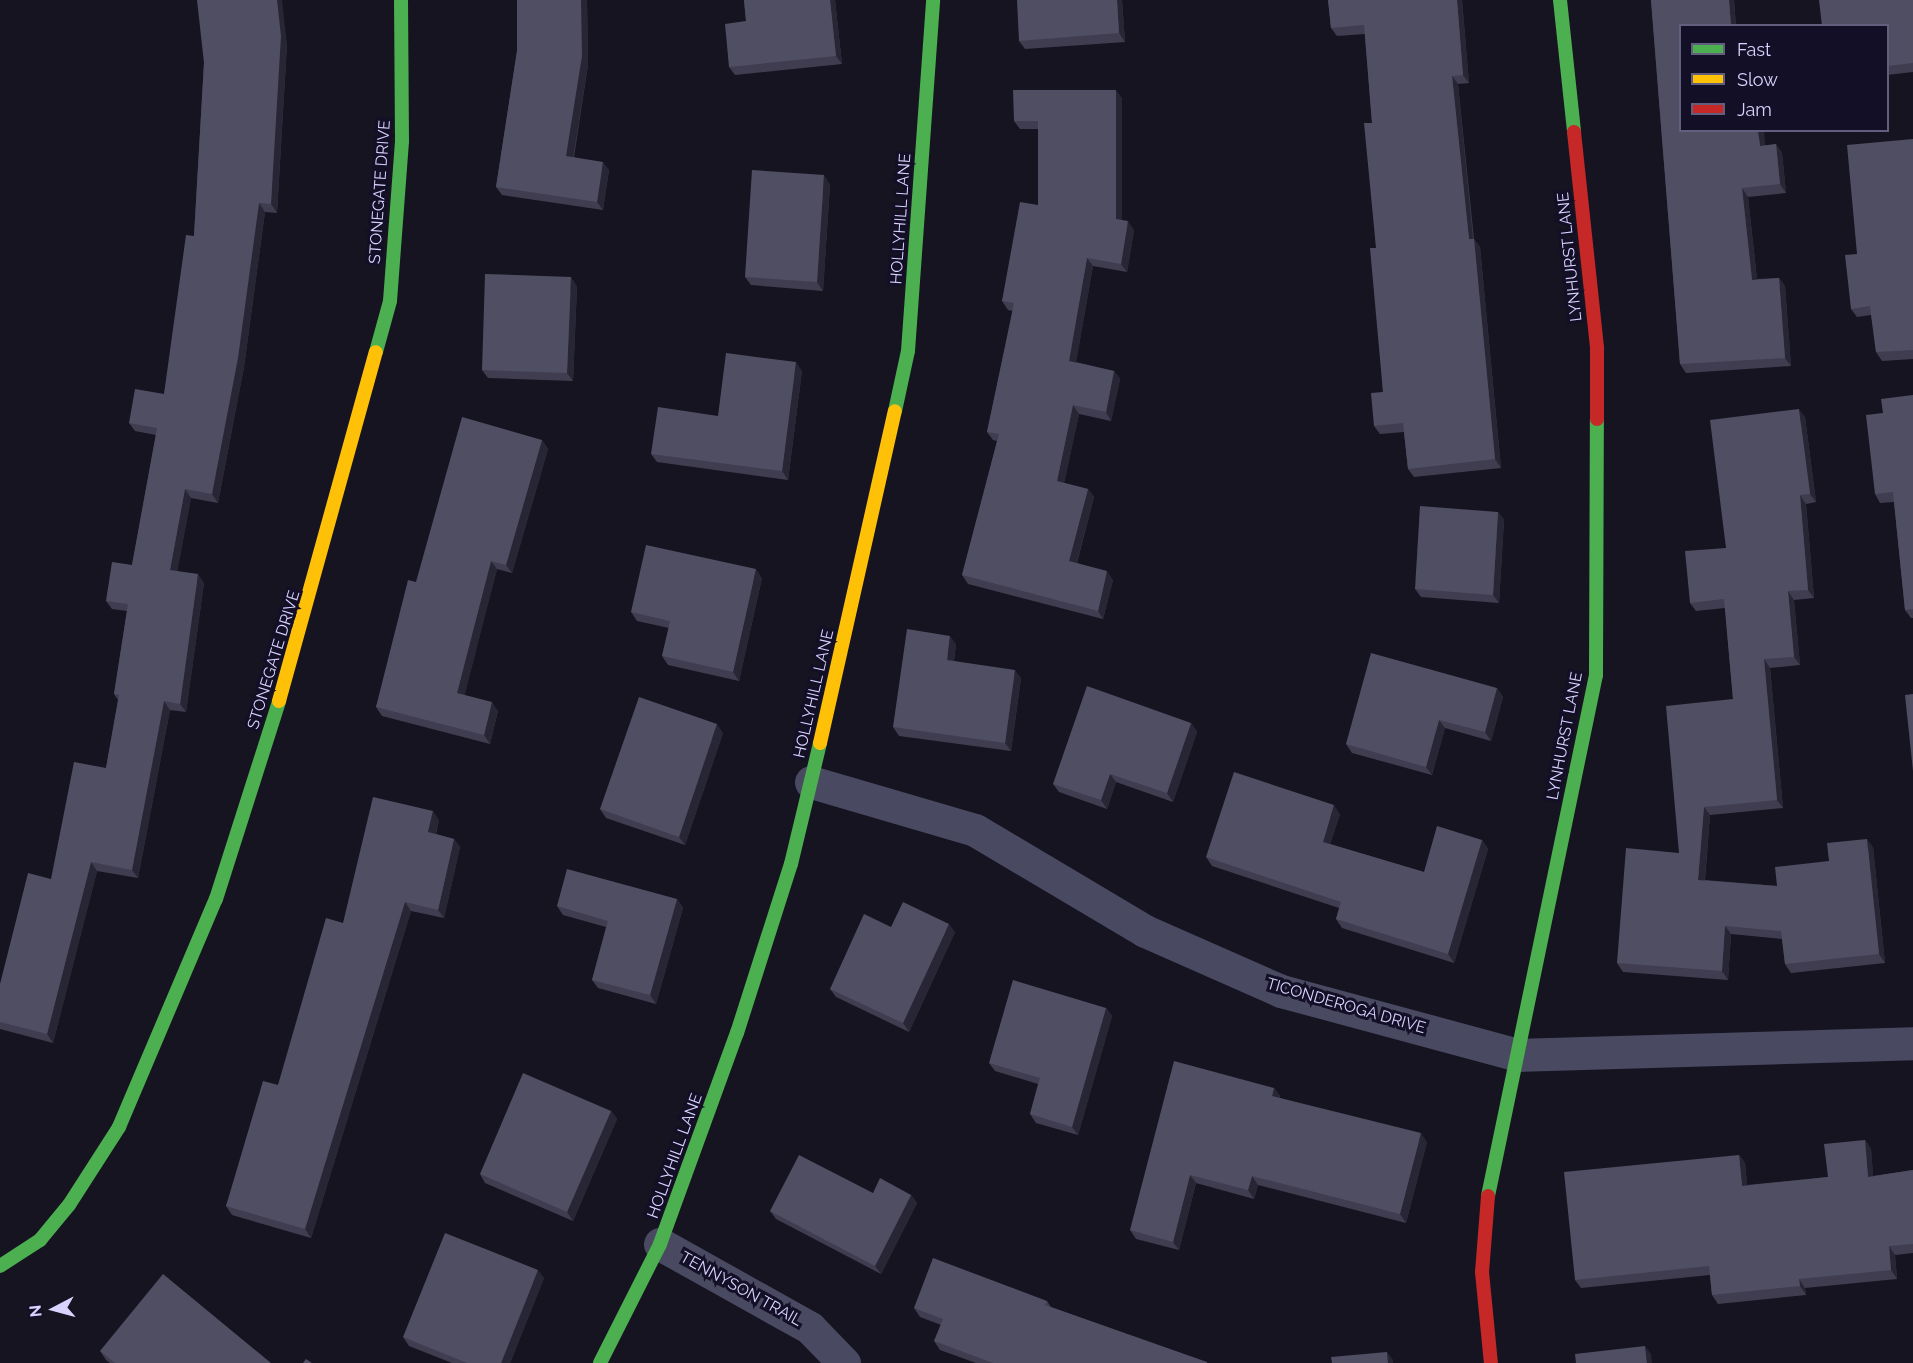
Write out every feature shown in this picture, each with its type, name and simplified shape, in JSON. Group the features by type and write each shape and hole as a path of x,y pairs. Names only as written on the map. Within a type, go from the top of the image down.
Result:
{"street":[{"name":"STONEGATE DRIVE","path":"0,1266 40,1240 82,1187 119,1127 216,899 283,689 390,301 402,141 401,0"},
{"name":"HOLLYHILL LANE","path":"600,1363 660,1244 737,1033 791,864 908,351 933,0"},
{"name":"LYNHURST LANE","path":"1491,1363 1482,1272 1489,1177 1498,1151 1596,675 1597,348 1560,0"},
{"name":"TICONDEROGA DRIVE","path":"811,782 975,830 1145,931 1281,991 1518,1055 1913,1043"},
{"name":"TENNYSON TRAIL","path":"660,1244 810,1328 844,1363"}],"building":[{"path":"197,0 277,0 281,36 271,204 259,203 238,358 212,494 185,489 170,570 198,574 180,704 164,701 132,870 91,862 47,1034 0,1022 0,984 28,873 51,879 74,762 106,768 119,695 114,694 128,604 106,601 112,562 132,565 157,428 129,423 135,389 164,394 186,235 194,236 204,63"},
{"path":"517,0 581,0 582,56 566,156 603,162 597,202 496,187 517,51"},
{"path":"744,0 830,0 836,56 729,67 725,24 746,21"},
{"path":"1017,0 1117,0 1119,33 1019,41"},
{"path":"1328,0 1457,0 1463,75 1452,76 1469,239 1474,239 1495,459 1408,469 1403,423 1374,426 1371,393 1383,392 1370,248 1376,248 1364,123 1372,123 1364,25 1331,28"},
{"path":"1651,0 1729,0 1731,24 1679,24 1679,132 1758,132 1760,146 1776,144 1780,184 1742,188 1752,280 1779,278 1785,358 1680,364"},
{"path":"1819,0 1913,0 1913,63 1889,66 1889,24 1822,24"},
{"path":"1013,90 1116,90 1116,219 1128,221 1121,264 1087,258 1069,361 1114,371 1106,412 1073,405 1057,481 1088,489 1069,561 1107,571 1098,611 962,575 999,434 987,432 1014,303 1002,301 1020,202 1038,205 1038,121 1014,121"},
{"path":"1913,139 1913,350 1876,352 1870,306 1851,309 1845,255 1857,254 1847,145"},
{"path":"752,170 824,175 817,282 745,277"},
{"path":"485,274 571,277 567,373 482,370"},
{"path":"726,353 796,362 782,471 651,454 658,407 718,416"},
{"path":"1913,395 1913,609 1905,610 1893,492 1875,494 1866,415 1883,413 1881,399"},
{"path":"1799,409 1810,494 1800,495 1808,590 1788,591 1794,657 1764,659 1777,800 1704,807 1698,880 1777,886 1775,867 1829,861 1827,843 1867,839 1879,954 1785,964 1781,931 1725,926 1722,971 1617,963 1626,848 1679,853 1666,706 1733,699 1724,599 1690,603 1685,551 1726,548 1710,420"},
{"path":"462,417 542,440 506,565 491,561 457,693 492,702 484,735 376,707 408,580 416,582"},
{"path":"1420,506 1498,512 1493,595 1415,589"},
{"path":"646,545 756,569 733,672 662,656 670,621 631,612"},
{"path":"907,629 950,636 947,660 1015,670 1005,743 893,727"},
{"path":"1371,653 1497,688 1485,732 1439,720 1426,767 1346,744"},
{"path":"1087,686 1191,723 1167,793 1110,774 1101,800 1053,784"},
{"path":"1913,694 1913,771 1905,695"},
{"path":"639,697 717,724 679,837 600,809"},
{"path":"1234,772 1334,805 1323,842 1424,872 1437,826 1482,840 1448,954 1336,919 1341,902 1206,857"},
{"path":"373,797 433,811 428,832 454,839 438,910 405,902 305,1229 226,1206 263,1081 278,1085 326,918 343,923"},
{"path":"567,869 677,899 650,995 592,980 608,921 557,906"},
{"path":"903,902 949,924 903,1023 830,989 864,914 891,927"},
{"path":"1013,980 1106,1008 1072,1127 1030,1114 1040,1078 989,1063"},
{"path":"1174,1061 1274,1088 1272,1096 1421,1133 1400,1214 1252,1176 1248,1190 1190,1175 1173,1242 1130,1230"},
{"path":"523,1073 611,1111 567,1212 480,1174"},
{"path":"1865,1140 1868,1177 1913,1170 1913,1244 1889,1246 1891,1270 1799,1279 1800,1286 1712,1295 1709,1266 1575,1280 1564,1172 1739,1155 1742,1186 1828,1177 1824,1144"},
{"path":"799,1155 873,1193 880,1178 911,1195 875,1266 770,1211"},
{"path":"445,1233 538,1270 501,1363 467,1363 403,1337"},
{"path":"933,1258 1047,1301 1045,1305 1207,1363 993,1363 934,1341 943,1319 914,1308"},
{"path":"163,1274 271,1363 115,1363 100,1351"},
{"path":"1645,1346 1647,1363 1576,1363 1575,1354"},
{"path":"1387,1352 1388,1363 1332,1363 1331,1357"}],"traffic: fast":[{"path":"376,352 390,301 402,141 401,0"},
{"path":"895,411 908,351 933,0"},
{"path":"1560,0 1574,132"},
{"path":"1488,1196 1596,675 1597,419"},
{"path":"0,1266 40,1240 69,1205 119,1127 216,899 279,701"},
{"path":"600,1363 660,1244 737,1033 791,864 820,743"}],"traffic: slow":[{"path":"279,701 376,352"},
{"path":"820,743 895,411"}],"traffic: jam":[{"path":"1574,132 1597,348 1597,419"},
{"path":"1488,1196 1482,1272 1491,1363"}]}
